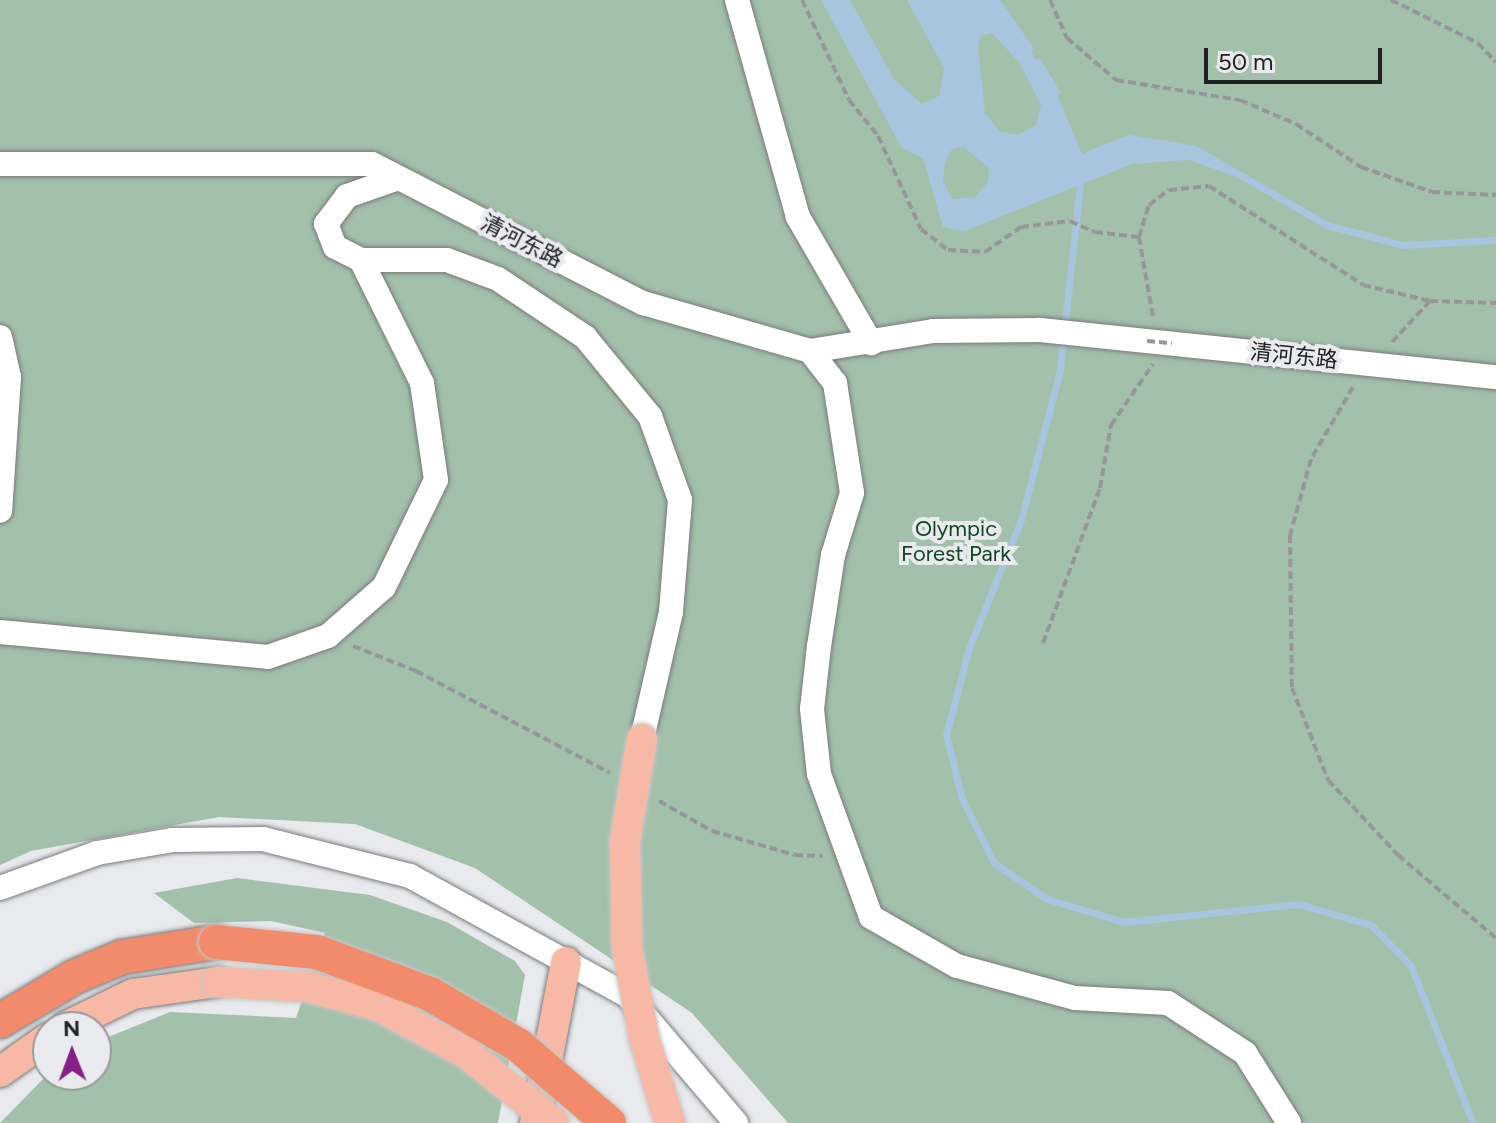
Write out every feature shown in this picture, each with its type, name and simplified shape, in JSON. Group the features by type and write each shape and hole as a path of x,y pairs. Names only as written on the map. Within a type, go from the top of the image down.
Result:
{"highway":[{"path":"0,1021 74,977 122,957 216,942 317,952 430,994 518,1045 609,1123"}],"main road":[{"path":"642,739 628,808 625,912 644,1038 670,1123"},
{"path":"535,1123 566,962"},
{"path":"98,1011 133,994 217,982 307,987 376,1005 466,1053 554,1123"},
{"path":"0,1072 32,1049"}],"street":[{"path":"737,0 798,217 871,343"},
{"name":"清河东路","path":"0,164 372,164 643,303 810,351 933,331 1040,330 1496,377"},
{"path":"398,178 347,196 326,224 335,247 361,260 447,260 498,279 585,337 650,416 680,500 671,612 642,739"},
{"path":"0,632 268,657 328,636 384,587 436,480 422,383 361,260"},
{"path":"0,337 9,377 0,511"},
{"path":"810,351 835,383 852,493 833,555 812,709 819,774 846,857 871,917 957,966 1075,998 1168,1003 1245,1053 1289,1123"},
{"path":"0,888 97,853 172,840 263,839 410,876 628,996 736,1123"}],"path":[{"path":"802,0 849,100 878,136 921,229 948,250 985,252 1021,227 1070,221 1095,232 1139,237"},
{"path":"1050,0 1067,38 1116,80 1240,100 1296,124 1361,167 1432,192 1496,195"},
{"path":"1391,0 1478,43 1496,62"},
{"path":"1043,643 1100,488 1111,425 1152,367 1159,342 1139,237 1149,205 1159,197 1209,186 1363,285 1430,301 1496,303"},
{"path":"1430,301 1367,364 1311,459 1290,535 1292,688 1328,780 1398,855 1496,938"},
{"path":"328,636 416,671 620,778"},
{"path":"646,793 712,831 795,855 846,857"}],"green space":[{"name":"Olympic Forest Park","path":"0,0 1496,0 1496,1123 788,1123 692,1013 475,868 355,824 219,817 31,851 0,865"},
{"path":"237,878 370,895 447,922 515,961 525,975 498,1123 0,1123 32,1090 112,1091 112,1036 170,1012 296,1018 325,933 271,921 194,923 154,893"}],"water":[{"path":"821,0 850,0 894,79 922,104 939,96 944,68 907,0 996,0 1053,85 1083,156 1128,138 1195,149 1251,182 1189,160 1132,164 965,231 943,227 923,158 902,148","holes":["992,33 1019,62 1041,105 1036,125 1018,135 1000,132 985,113 978,48 980,36","963,147 989,168 988,182 975,197 952,199 943,181 945,163 952,149"]}],"waterway":[{"path":"996,0 1029,48"},
{"path":"1038,62 1056,92"},
{"path":"1089,154 1128,138 1195,149 1327,225 1403,245 1496,240"},
{"path":"1083,157 1060,370 1021,520 969,648 946,735 962,799 994,863 1047,899 1124,922 1299,904 1371,925 1411,966 1473,1123"}]}
